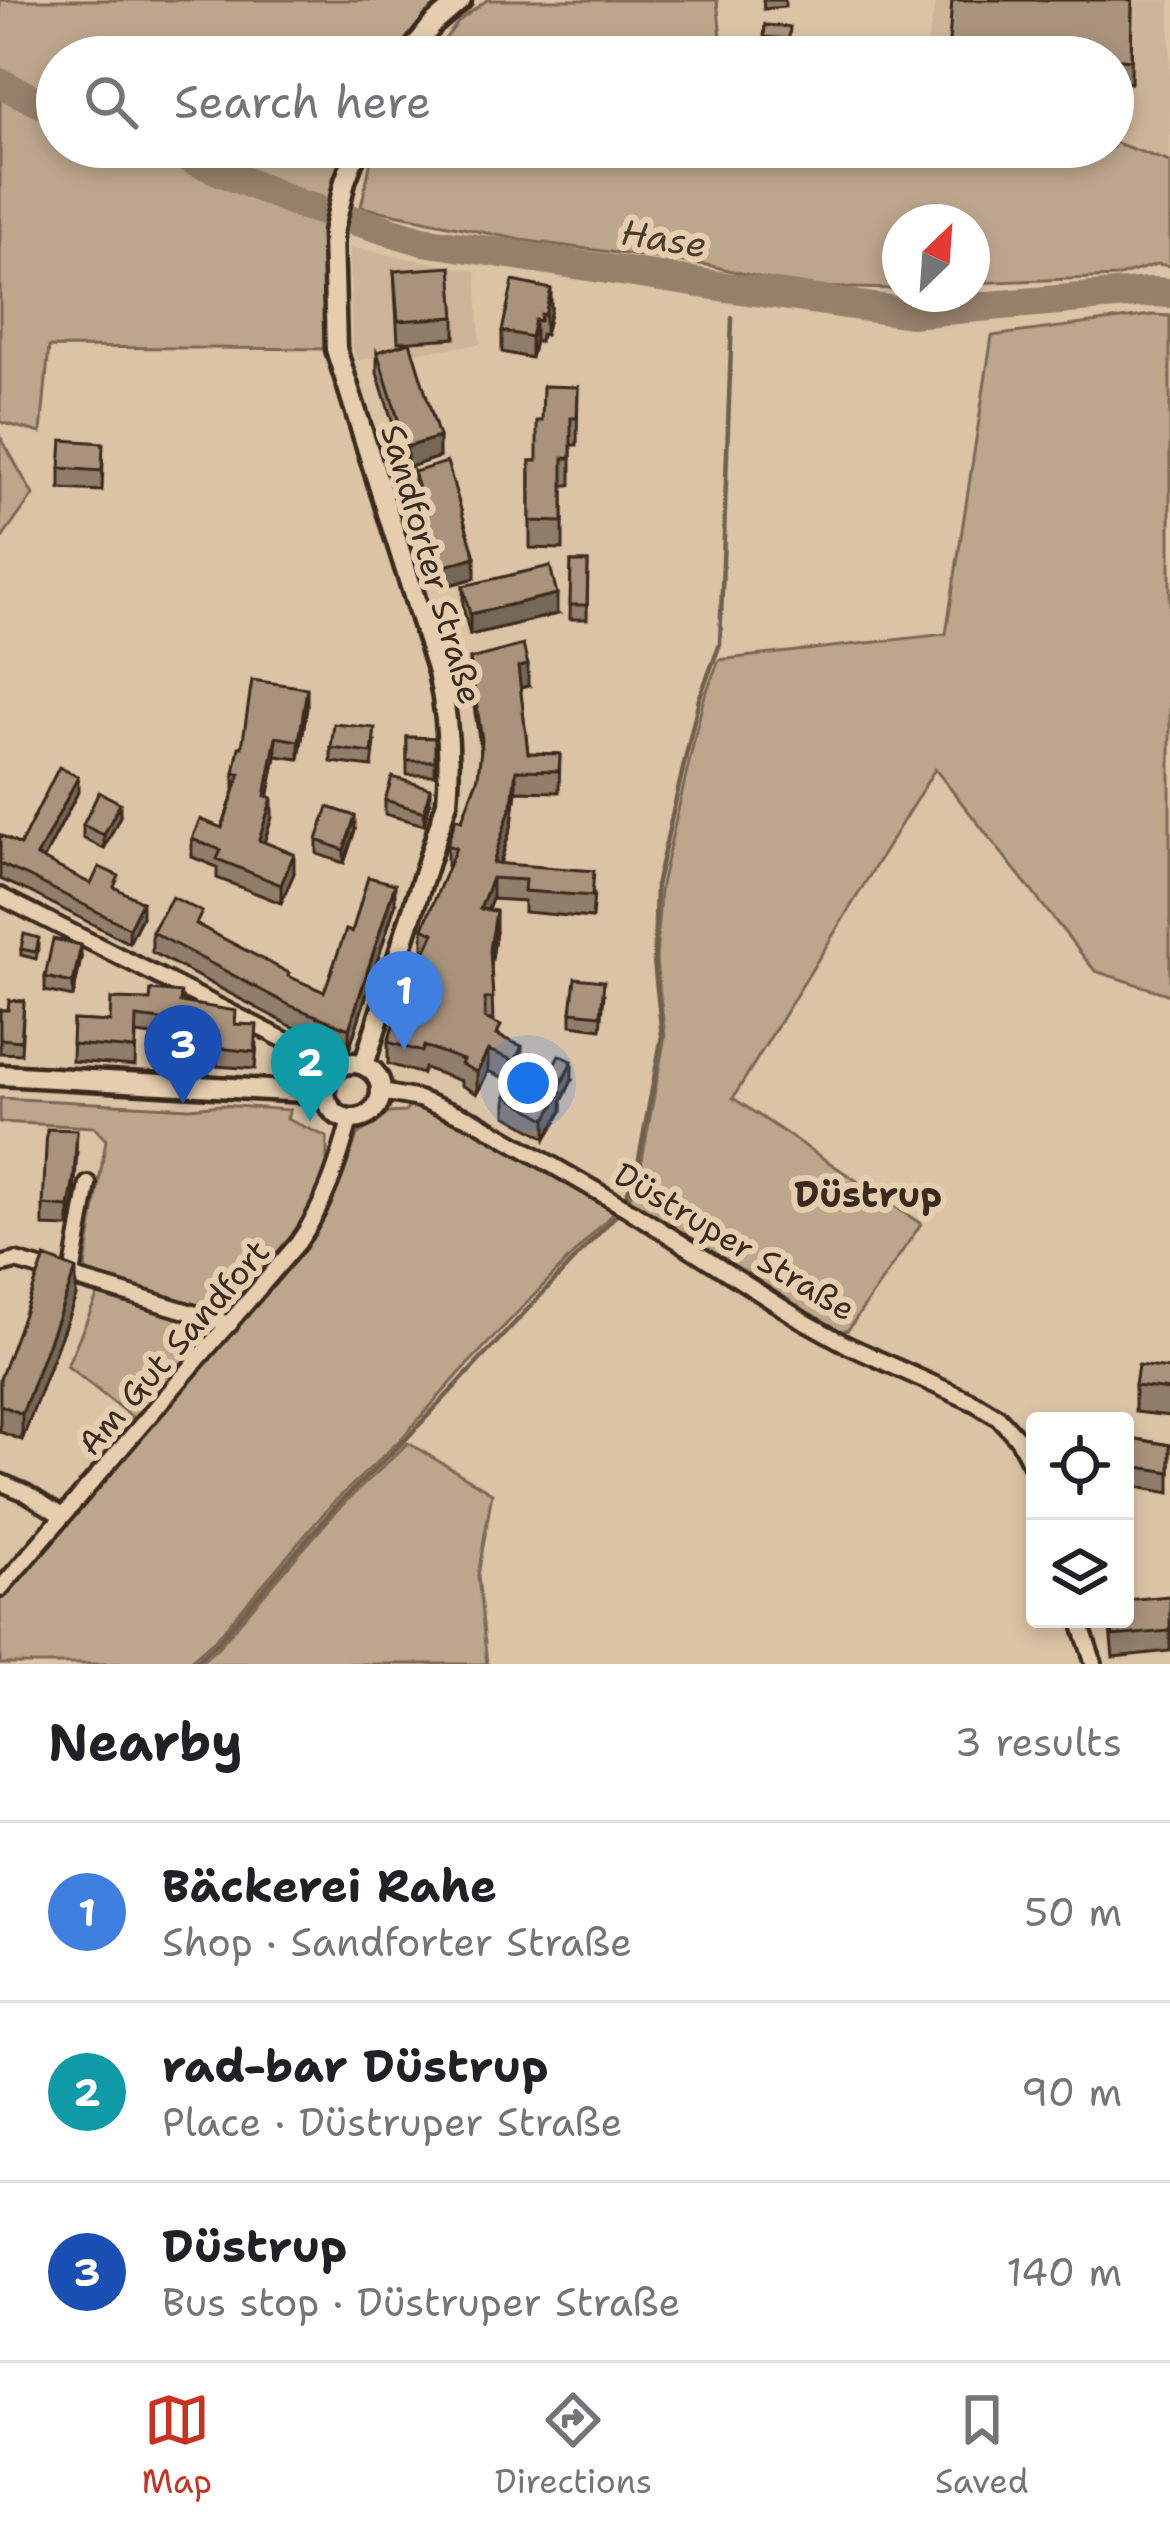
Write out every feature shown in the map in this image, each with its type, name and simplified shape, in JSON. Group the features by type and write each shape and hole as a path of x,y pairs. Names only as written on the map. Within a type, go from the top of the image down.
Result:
{"street":[{"path":"424,36 461,0"},
{"name":"Sandforter Straße","path":"350,168 333,233 336,349 438,672 451,763 447,802 364,1065"},
{"path":"0,896 338,1066"},
{"path":"346,1063 364,1065 377,1076 380,1102 368,1115 350,1120 336,1114 326,1101 327,1078 346,1063"},
{"path":"0,1075 324,1094"},
{"name":"Düstruper Straße","path":"382,1093 419,1099 476,1121 832,1337 975,1402 998,1417 1026,1455"},
{"name":"Am Gut Sandfort","path":"0,1589 298,1244 317,1216 350,1120"},
{"path":"72,1275 88,1184"},
{"path":"0,1265 16,1261 72,1275 230,1324"},
{"path":"0,1482 26,1492 62,1516"},
{"path":"1082,1628 1094,1664"}],"shaded area":[{"path":"0,0 461,0 427,36 36,36 36,168 352,168 333,233 336,349 49,347 41,433 0,422"},
{"path":"487,0 717,0 721,36 447,36"},
{"path":"936,0 1170,0 1170,162 1134,149 1134,36 929,36"},
{"path":"1134,149 1170,162 1170,266 1157,264 1116,277 990,282 990,204 882,204 882,289 801,287 707,265 521,240 361,207 369,168 1134,168"},
{"path":"350,247 476,271 480,344 357,360 352,345"},
{"path":"1170,316 1170,995 1095,971 935,769 733,1098 921,1224 848,1330 840,1332 628,1201 639,1176 665,1036 656,961 660,889 703,701 719,660 946,634 992,336"},
{"path":"0,436 33,495 0,541"},
{"path":"0,1098 290,1110 287,1119 327,1137 327,1160 344,1173 357,1135 389,1113 405,1112 411,1105 473,1129 614,1212 401,1439 332,1504 217,1638 187,1664 0,1664 0,1587 142,1425 67,1366 99,1292 85,1267 106,1140 94,1127 0,1122"},
{"path":"408,1443 492,1493 478,1576 487,1664 199,1664 337,1510"}],"building":[{"path":"952,0 1132,0 1131,36 949,36"},
{"path":"765,25 790,27 789,36 764,36"},
{"path":"451,267 455,317 398,321 394,271"},
{"path":"513,281 551,289 545,315 535,320 531,337 502,331"},
{"path":"410,342 439,437 407,447 377,352"},
{"path":"543,386 578,387 577,418 571,418 571,458 563,458 563,522 530,521 530,461 537,461"},
{"path":"62,440 103,443 102,471 60,468"},
{"path":"447,462 475,557 442,567 414,472"},
{"path":"571,562 588,562 587,605 570,605"},
{"path":"550,566 557,594 470,614 463,586"},
{"path":"523,645 528,665 518,667 528,753 560,754 559,771 516,770 512,803 493,863 594,871 592,896 524,891 525,880 492,878 480,909 496,911 490,950 493,998 485,999 485,1018 501,1026 496,1035 522,1046 515,1061 488,1050 477,1072 461,1064 463,1060 424,1046 422,1052 388,1042 407,983 411,984 434,933 423,928 456,848 447,845 456,818 462,820 478,777 482,740 470,659"},
{"path":"252,680 307,688 299,741 276,737 265,796 272,798 259,840 294,854 281,885 217,859 221,850 192,839 200,819 222,828 240,774 234,773"},
{"path":"334,724 375,728 372,753 331,748"},
{"path":"407,737 435,738 435,761 407,761"},
{"path":"59,767 78,777 37,856 91,884 99,867 119,876 114,887 142,902 129,928 0,864 0,835 20,845"},
{"path":"392,777 430,788 424,812 385,800"},
{"path":"99,792 120,803 104,835 83,825"},
{"path":"328,807 355,816 344,850 317,840"},
{"path":"368,877 395,884 349,1029 291,1006 152,932 172,897 202,912 196,924 324,992 346,930 352,932"},
{"path":"24,934 39,938 36,952 21,949"},
{"path":"53,939 81,945 73,983 45,977"},
{"path":"575,978 604,981 601,1015 571,1012"},
{"path":"151,990 181,993 180,1002 236,1011 235,1024 257,1025 255,1052 217,1048 218,1033 136,1017 135,1049 72,1044 73,1020 110,1022 111,999 150,1000"},
{"path":"9,1000 24,1001 21,1041 0,1039 0,1010 8,1010"},
{"path":"559,1055 572,1061 546,1119 506,1096 522,1069 545,1082"},
{"path":"47,1129 77,1130 69,1207 43,1205"},
{"path":"45,1257 76,1269 22,1414 0,1405 0,1379"},
{"path":"1138,1365 1170,1369 1170,1390 1135,1386"},
{"path":"1134,1439 1170,1445 1170,1472 1134,1466"},
{"path":"1170,1596 1170,1631 1113,1636 1112,1628 1134,1628 1134,1599"}],"waterway":[{"name":"Hase","path":"0,83 36,101"},
{"name":"Hase","path":"212,168 299,204 423,241 910,313 1170,293"},
{"path":"726,287 728,297"},
{"path":"193,1664 218,1642 335,1507 405,1440 617,1214 636,1175 662,1036 654,961 656,886 699,699 720,644 732,318"}],"place":[{"name":"Bäckerei Rahe","path":"404,1050"},
{"name":"Düstrup","path":"183,1104"},
{"name":"rad-bar Düstrup","path":"310,1122"}],"district":[{"name":"Düstrup","path":"868,1194"}]}
